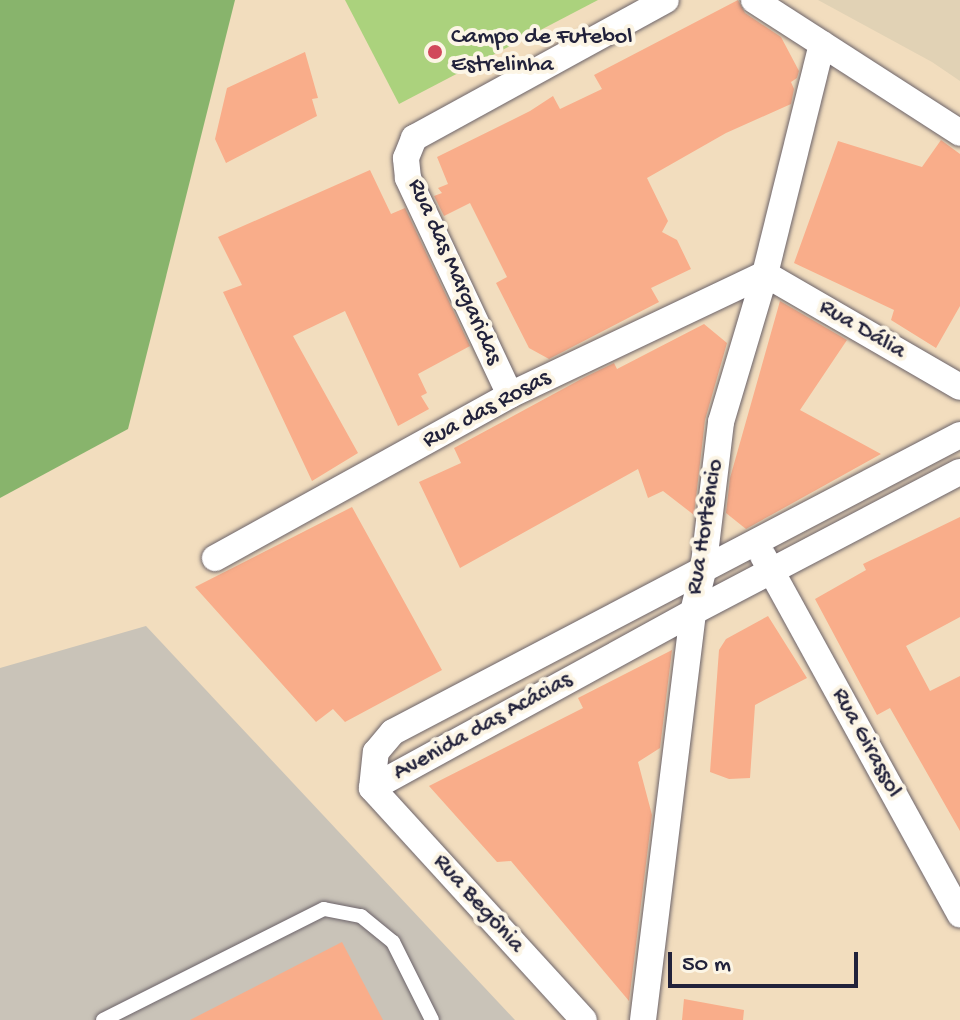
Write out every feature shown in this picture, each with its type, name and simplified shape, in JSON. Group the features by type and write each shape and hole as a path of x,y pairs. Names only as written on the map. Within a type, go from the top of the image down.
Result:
{"street":[{"name":"Rua das Margaridas","path":"510,395 408,178 406,158 414,138 424,130 666,0"},
{"path":"754,0 960,133"},
{"name":"Rua Hortêncio","path":"643,1020 693,612 703,571 721,422 765,274 822,44"},
{"name":"Rua Dália","path":"765,274 960,387"},
{"name":"Rua das Rosas","path":"215,558 510,395 765,274"},
{"name":"Avenida das Acácias","path":"372,788 376,752 393,732 960,435"},
{"name":"Avenida das Acácias","path":"372,788 693,612 960,472"},
{"name":"Rua Girassol","path":"756,543 960,914"},
{"name":"Rua Begônia","path":"372,788 584,1020"}],"lane":[{"path":"103,1020 324,909 361,916 393,942 432,1020"}],"shaded area":[{"path":"818,0 960,0 960,81 932,62"},
{"path":"146,626 515,1020 0,1020 0,668"}],"green space":[{"path":"0,0 235,0 128,429 0,498"},
{"name":"Campo de Futebol Estrelinha","path":"345,0 598,0 399,104"}],"building":[{"path":"738,0 745,13 781,37 799,71 797,78 791,82 794,89 791,104 726,133 647,178 668,221 662,232 677,240 691,269 651,288 659,302 549,359 529,348 496,283 507,277 470,203 444,216 434,196 442,193 438,188 448,184 437,157 530,111 553,96 560,109 602,89 594,75"},
{"path":"305,52 318,98 312,99 317,116 226,163 215,139 227,88"},
{"path":"941,140 960,154 960,306 936,348 891,320 894,310 794,263 838,141 922,167"},
{"path":"370,170 391,214 405,208 470,346 418,374 427,393 421,396 429,409 398,426 345,311 293,336 358,453 312,481 223,292 242,285 218,237"},
{"path":"780,301 847,340 800,410 881,454 746,529 726,513 730,478"},
{"path":"704,324 727,343 705,420 694,515 663,491 648,498 638,469 460,568 419,482 461,463 454,448 585,377 614,363 617,369"},
{"path":"352,507 442,670 345,722 333,709 316,722 195,587"},
{"path":"960,517 960,617 906,646 930,691 960,676 960,831 890,708 877,715 815,599 866,570 863,564"},
{"path":"768,616 807,678 755,705 750,778 729,779 710,772 719,650 726,639"},
{"path":"672,650 660,748 638,762 652,815 629,1001 511,861 497,862 429,786 583,708 578,698"},
{"path":"342,942 383,1020 190,1020"},
{"path":"684,999 744,1010 743,1020 682,1020"}],"place":[{"name":"Campo de Futebol Estrelinha","path":"435,52"}]}
